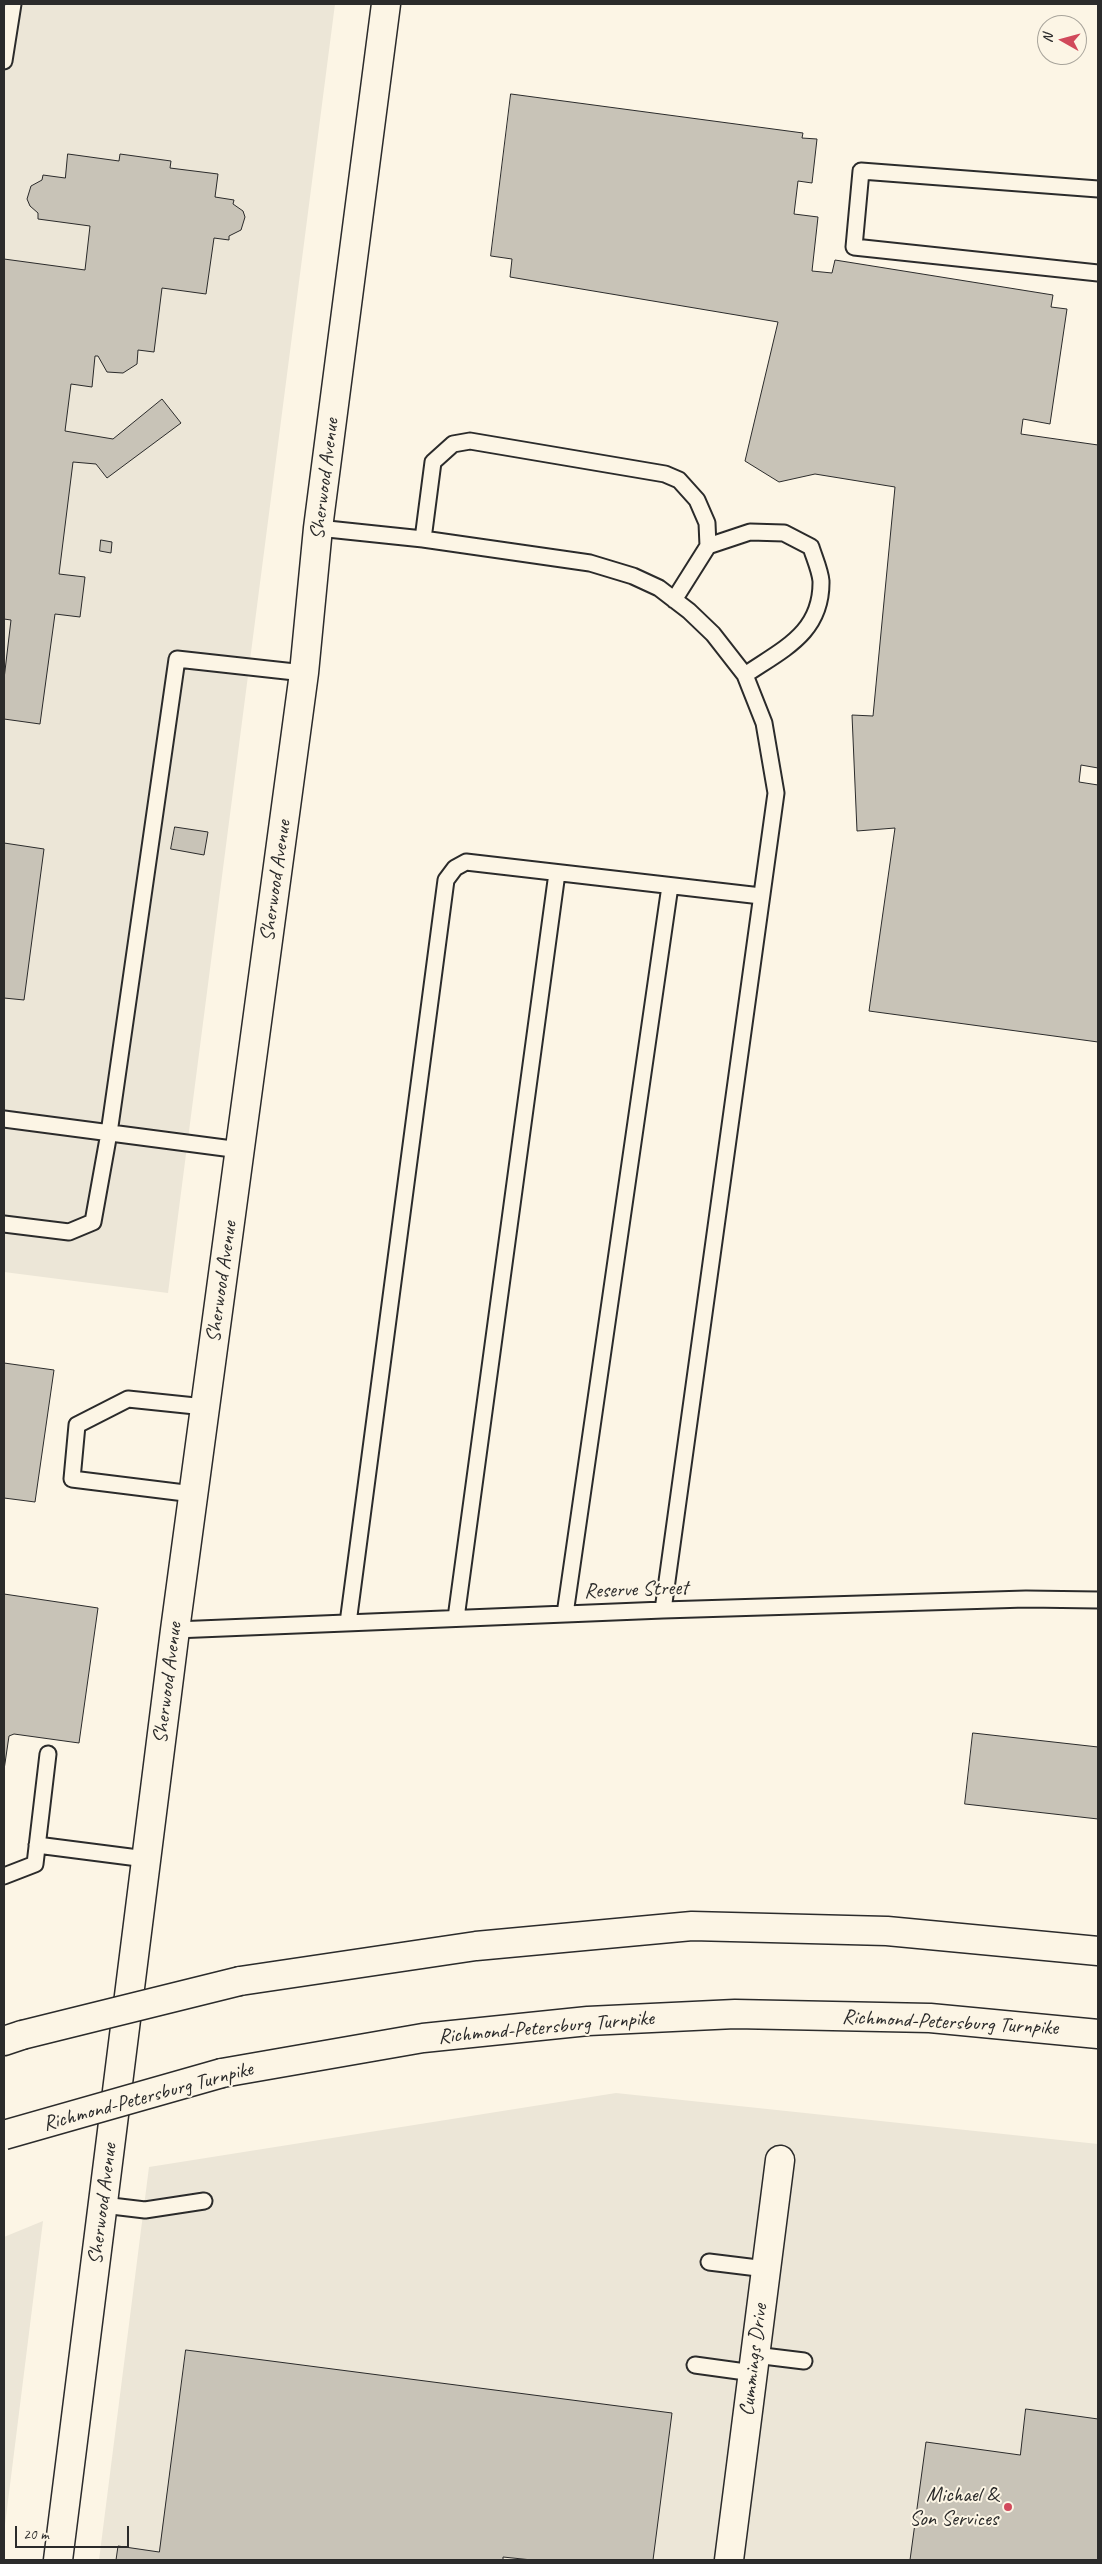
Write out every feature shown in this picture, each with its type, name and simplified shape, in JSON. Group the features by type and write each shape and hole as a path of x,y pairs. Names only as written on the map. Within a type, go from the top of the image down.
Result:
{"main road":[{"name":"Sherwood Avenue","path":"58,2560 175,1630 304,673 318,528 386,4"},
{"path":"13,2038 240,1981 476,1946 692,1926 887,1931 1098,1951"},
{"name":"Richmond-Petersburg Turnpike","path":"4,2135 222,2073 423,2038 588,2021 735,2014 930,2018 1098,2034"},
{"name":"Cummings Drive","path":"729,2560 780,2160"}],"lane":[{"path":"4,61 13,4"},
{"path":"1098,190 861,171 854,247 1098,273"},
{"path":"422,539 433,462 453,444 470,440 665,474 679,480 697,500 707,523 708,546 674,600"},
{"path":"318,528 422,539 590,563 633,576 658,588 714,634 745,675 764,723 776,794 663,1610"},
{"path":"708,546 750,532 784,533 811,547 821,579 818,610 803,634 745,675"},
{"path":"4,1224 69,1232 93,1222 110,1133 177,659 304,673"},
{"path":"348,1623 446,880 455,868 466,862 761,896"},
{"path":"456,1618 557,873"},
{"path":"565,1614 670,886"},
{"path":"4,1119 240,1150"},
{"path":"193,1494 72,1478 77,1425 128,1399 205,1407"},
{"name":"Reserve Street","path":"175,1630 663,1610 1026,1599 1098,1600"},
{"path":"4,1876 35,1864 48,1754"},
{"path":"37,1845 146,1859"},
{"path":"103,2205 146,2210 204,2201"},
{"path":"709,2262 766,2269"},
{"path":"695,2365 804,2361"}],"shaded area":[{"path":"4,4 335,4 168,1293 4,1272"},
{"path":"616,2093 1098,2144 1098,2560 99,2560 149,2167"},
{"path":"43,2221 4,2533 4,2237"}],"building":[{"path":"511,94 803,133 802,138 817,139 812,183 798,181 794,214 818,217 812,271 832,273 835,260 1053,295 1051,307 1067,309 1050,424 1023,419 1021,434 1098,445 1098,768 1081,765 1079,782 1098,785 1098,1042 869,1011 895,828 857,831 852,715 873,716 895,487 815,474 779,482 745,461 778,322 510,277 512,259 491,256"},
{"path":"68,154 119,161 120,154 171,161 170,168 218,174 215,197 234,200 233,204 243,211 245,217 241,230 229,236 229,240 214,238 206,294 162,288 154,352 138,350 137,364 123,373 107,372 98,356 95,356 92,387 71,384 65,431 113,439 162,399 181,423 107,478 96,464 73,462 59,574 85,577 80,617 55,614 40,724 4,719 4,679 11,620 4,619 4,259 85,270 90,226 38,219 38,213 30,206 27,199 31,186 42,180 43,175 65,178"},
{"path":"101,540 112,542 111,553 100,551"},
{"path":"175,827 208,832 204,855 171,849"},
{"path":"4,843 44,849 24,1000 4,998"},
{"path":"4,1363 54,1370 35,1502 4,1498"},
{"path":"4,1594 98,1608 79,1743 14,1734 9,1736 4,1770"},
{"path":"973,1733 1098,1747 1098,1819 965,1804"},
{"path":"186,2350 672,2413 653,2560 532,2560 503,2557 503,2560 116,2560 118,2546 159,2552"},
{"name":"Michael & Son Services","path":"1026,2409 1098,2419 1098,2560 910,2560 926,2442 1020,2455"}],"place":[{"name":"Michael & Son Services","path":"1008,2507"}]}
